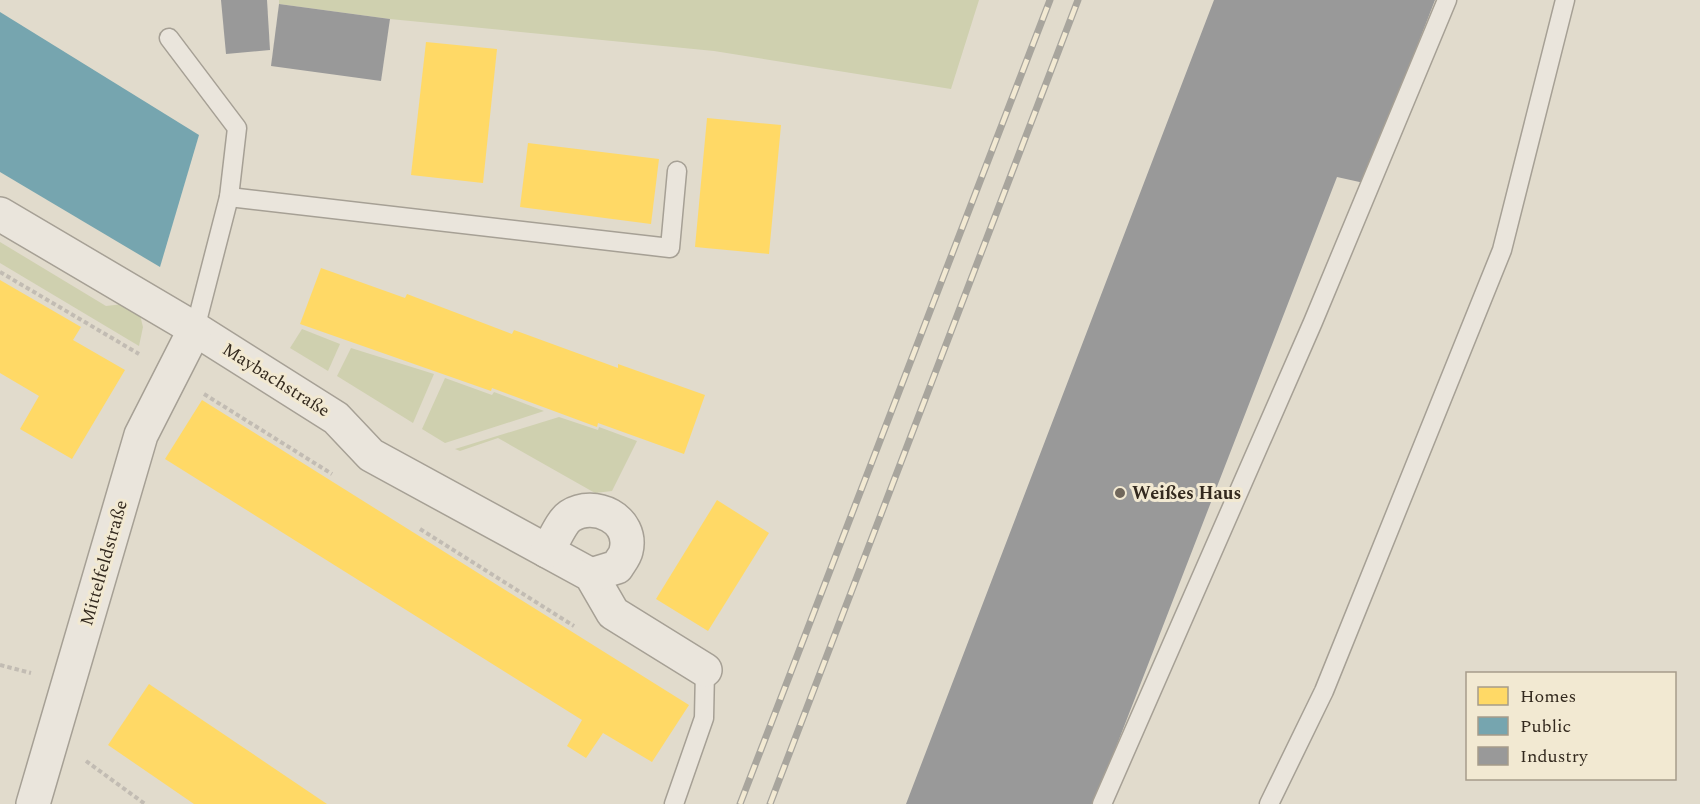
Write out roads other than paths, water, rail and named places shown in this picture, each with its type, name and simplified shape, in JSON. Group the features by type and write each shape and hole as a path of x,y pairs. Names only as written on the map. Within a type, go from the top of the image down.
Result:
{"street":[{"name":"Maybachstraße","path":"0,214 195,329 336,418 371,455 591,575"},
{"name":"Mittelfeldstraße","path":"33,804 141,435 195,329"},
{"path":"548,551 568,517 581,510 603,510 620,522 625,534 626,550 617,567 591,575 613,613 705,670"}],"lane":[{"path":"1102,804 1308,333 1447,0"},
{"path":"1269,804 1324,691 1502,250 1566,0"},
{"path":"169,38 237,128 230,197 195,329"},
{"path":"230,197 670,248 677,171"},
{"path":"674,804 704,718 705,670"}],"railway":[{"path":"740,804 1050,0"},
{"path":"770,804 1078,0"}],"place":[{"name":"Weißes Haus","path":"1120,493"}]}
